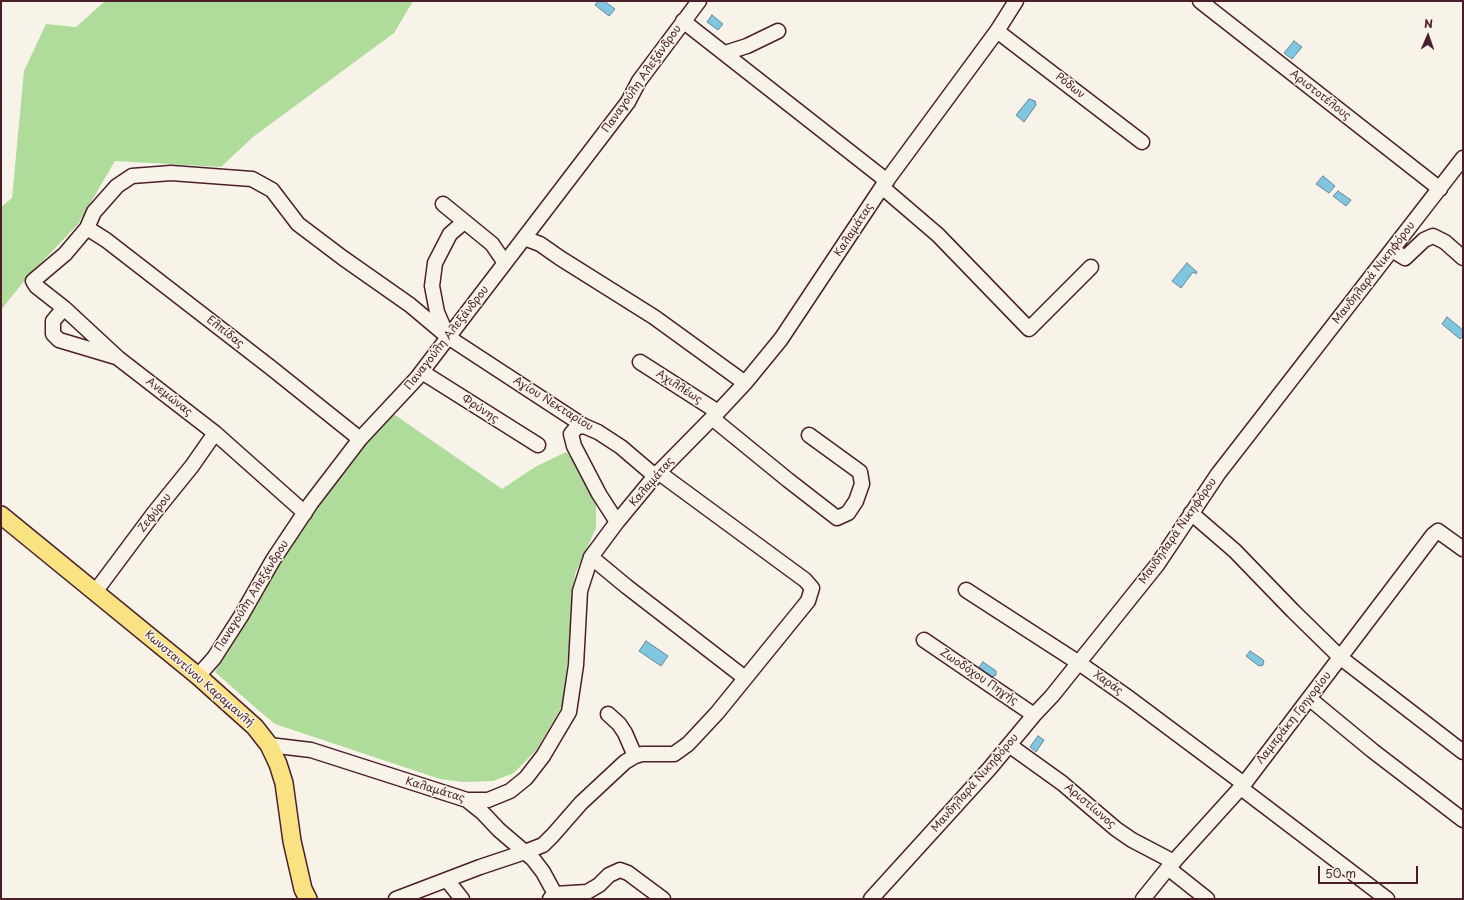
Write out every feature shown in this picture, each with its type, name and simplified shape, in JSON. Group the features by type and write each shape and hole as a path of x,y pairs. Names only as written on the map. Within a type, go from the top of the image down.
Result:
{"main road":[{"name":"Κωνσταντίνου Καραμανλή","path":"1,515 198,676 255,727 269,745 278,764 284,783 292,841 303,889 308,899"}],"street":[{"name":"Καλαμάτας","path":"269,745 311,750 467,800 488,800 510,791 526,778 543,756 569,712 576,665 580,591 591,556 616,522 657,474 745,383 781,339 885,184 997,30 1016,1"},
{"name":"Αριστοτέλους","path":"1200,1 1440,189"},
{"name":"Παναγούλη Αλεξάνδρου","path":"198,676 214,658 273,560 305,513 360,439 422,372 628,102 639,81 696,2"},
{"path":"683,21 725,53 885,184 938,235 1029,329 1091,267"},
{"name":"Ρόδων","path":"997,30 1142,142"},
{"path":"725,53 747,46 778,31"},
{"name":"Μανδηλαρά Νικηφόρου","path":"871,899 990,768 1079,663 1157,565 1218,474 1463,158"},
{"name":"Αγίου Νεκταρίου","path":"33,281 65,254 87,228 94,212 117,186 132,176 171,173 252,179 272,190 298,224 410,305 448,337 584,426 598,432 805,580 812,588 808,601 744,678"},
{"path":"443,204 492,244 505,263"},
{"path":"448,337 437,312 432,286 435,263 450,234 464,222"},
{"name":"Ελπίδας","path":"87,228 95,232 130,258 360,439"},
{"path":"1392,250 1405,258 1424,240 1433,236 1445,242 1463,258"},
{"path":"524,238 540,244 654,317 745,383"},
{"name":"Ανεμώνας","path":"33,281 36,286 64,308 118,358 215,433 305,513"},
{"path":"64,308 53,321 52,334 59,340 118,358"},
{"name":"Αχιλλέως","path":"640,362 715,415 788,480 837,518 848,513 856,501 862,484 860,472 809,435"},
{"name":"Φρύνης","path":"422,372 538,446"},
{"path":"584,426 577,427 571,434 574,446 599,494 616,522"},
{"name":"Ζεφύρου","path":"95,592 154,513 192,466 215,433"},
{"path":"1191,513 1235,550 1293,611 1341,658 1463,752"},
{"name":"Λαμπράκη Γρηγορίου","path":"1143,899 1171,865 1243,786 1433,535 1438,531 1463,549"},
{"path":"396,899 543,845 582,803 614,772 635,756 642,754 674,754 688,744 717,713 744,678 626,586 591,556"},
{"name":"Χαράς","path":"966,590 1079,663 1142,707 1387,899"},
{"name":"Ζωοδόχου Πηγής","path":"924,640 1034,715"},
{"path":"1310,699 1373,751 1463,820"},
{"path":"608,714 619,724 625,733 635,756"},
{"name":"Αριστίωνος","path":"1009,746 1062,783 1116,829 1171,865 1207,899"},
{"path":"467,800 533,859 543,872 552,896 587,892 599,885 609,875 620,870 628,873 663,899"},
{"path":"447,880 462,899"}],"green space":[{"path":"105,1 413,1 394,33 253,137 221,167 115,161 78,224 24,281 1,310 1,207 12,198 24,71 46,24 76,27"},
{"path":"395,415 502,489 535,467 566,452 577,464 596,505 596,528 575,574 570,641 562,706 537,749 514,773 493,781 464,782 440,779 275,724 215,672 245,617 310,515 385,419"}],"water":[{"path":"598,1 604,1 615,9 609,16 595,5"},
{"path":"712,15 723,24 718,30 707,22"},
{"path":"1294,41 1302,47 1292,59 1284,53"},
{"path":"1029,99 1035,101 1036,105 1024,122 1016,115"},
{"path":"1323,176 1335,186 1329,193 1316,184"},
{"path":"1338,191 1351,200 1346,206 1333,196"},
{"path":"1187,263 1197,272 1196,274 1193,272 1181,288 1172,281"},
{"path":"1447,317 1463,330 1463,336 1460,339 1442,324"},
{"path":"646,641 668,656 661,666 639,651"},
{"path":"1250,651 1264,661 1263,665 1259,666 1246,656"},
{"path":"983,662 996,671 996,675 991,677 979,667"},
{"path":"1038,736 1044,740 1036,752 1030,747"}]}
